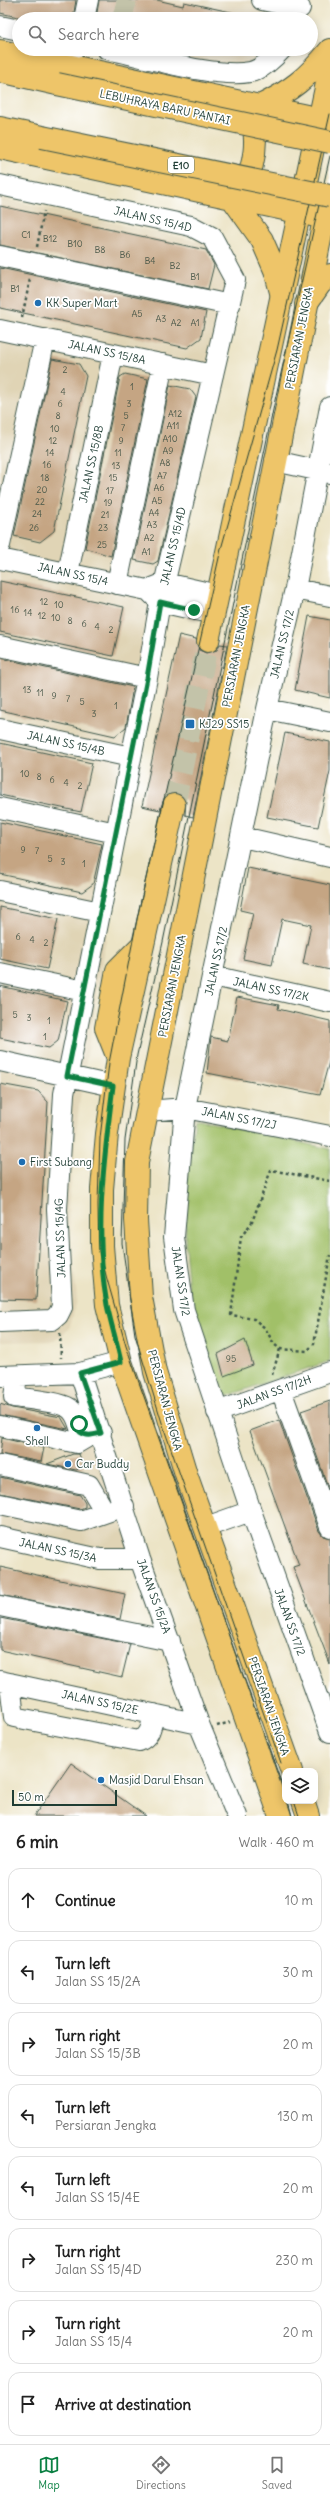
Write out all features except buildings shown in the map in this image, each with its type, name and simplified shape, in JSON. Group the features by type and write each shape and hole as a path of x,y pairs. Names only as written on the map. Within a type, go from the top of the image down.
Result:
{"main road":[{"path":"253,105 285,94 312,72 330,50"},
{"path":"0,51 12,52"},
{"path":"59,56 71,57 253,105 325,120"},
{"path":"208,642 300,212 325,120 330,69"},
{"name":"LEBUHRAYA BARU PANTAI","path":"0,71 330,142"},
{"path":"232,198 242,192 253,166 256,141 253,105"},
{"name":"E10","path":"0,128 42,138 330,196"},
{"path":"0,148 327,218"},
{"name":"PERSIARAN JENGKA","path":"291,1768 186,1474 155,1372 141,1297 136,1220 137,1162 306,304 327,218 330,189"},
{"path":"232,198 262,240 276,270 282,296"},
{"path":"306,304 320,284 330,275"},
{"path":"174,805 143,944 117,970 106,1028 118,1058 113,1086 102,1189 102,1246 107,1305 121,1362 280,1816"},
{"path":"303,1804 308,1816"}],"street":[{"path":"85,12 88,0"},
{"path":"262,0 300,9"},
{"path":"0,26 12,29"},
{"path":"143,56 217,72 251,72 276,56"},
{"name":"JALAN SS 15/4D","path":"0,185 191,226 212,237 235,280 213,375 157,592 147,678 67,1076"},
{"path":"0,256 230,305"},
{"name":"JALAN SS 15/8A","path":"0,330 213,375"},
{"path":"0,545 45,339"},
{"name":"JALAN SS 15/8B","path":"68,573 113,354"},
{"path":"117,584 163,364"},
{"name":"JALAN SS 17/2","path":"330,407 323,471 267,709 242,837 185,1108 174,1237 184,1310 251,1512 330,1732"},
{"path":"275,461 323,471"},
{"name":"JALAN SS 15/4","path":"0,559 216,604"},
{"path":"295,589 330,596"},
{"path":"0,646 147,678"},
{"path":"267,709 330,722"},
{"name":"JALAN SS 15/4B","path":"0,729 132,757"},
{"path":"0,808 116,833"},
{"path":"242,837 330,857"},
{"path":"0,891 100,912"},
{"path":"0,973 84,991"},
{"name":"JALAN SS 17/2K","path":"213,976 330,1002"},
{"path":"0,1061 113,1086"},
{"name":"JALAN SS 15/4G","path":"0,1322 52,1320 62,1307 57,1209 64,1094 67,1076"},
{"name":"JALAN SS 17/2J","path":"147,1111 185,1108 330,1136"},
{"path":"95,1434 80,1432 77,1415 66,1407 7,1396 8,1376 80,1373 121,1362"},
{"name":"JALAN SS 17/2H","path":"217,1412 330,1372"},
{"name":"JALAN SS 15/2A","path":"80,1373 95,1434 124,1506 140,1559 201,1728 237,1816"},
{"path":"275,1392 330,1527"},
{"path":"0,1426 77,1443 95,1434"},
{"path":"0,1465 89,1485 105,1512"},
{"path":"0,1504 81,1521 124,1506"},
{"path":"0,1510 22,1515 35,1511"},
{"path":"206,1527 251,1512"},
{"name":"JALAN SS 15/3A","path":"0,1538 100,1559 140,1559"},
{"path":"0,1606 170,1641"},
{"path":"5,1682 14,1717 46,1724 139,1741 145,1739 150,1732 154,1714"},
{"name":"JALAN SS 15/2E","path":"5,1682 154,1714 201,1728"}],"path":[{"path":"330,1181 271,1170 252,1222 241,1237 231,1315 254,1319 264,1328 274,1344 280,1349 307,1351 314,1344 330,1255"},
{"path":"60,1340 61,1352"},
{"path":"275,1392 274,1366 280,1349"},
{"path":"201,1728 245,1717"}],"shaded area":[{"path":"0,0 293,0 291,12 12,12 12,23 0,20"},
{"path":"166,56 262,56 246,66 217,67"},
{"path":"0,198 207,243 232,287 123,833 80,1098 68,1208 77,1300 69,1329 54,1341 0,1342"},
{"path":"78,1382 133,1555 0,1533 0,1384"}],"green space":[{"path":"195,1119 330,1149 330,1361 221,1398 191,1317 185,1247 187,1172"}],"tunnel":[{"path":"124,12 127,0"},
{"path":"174,805 208,641"}],"tram line":[{"path":"282,1785 126,1346 99,1251 98,1204 100,1138 109,1063 139,909 221,549 277,350 330,114"},
{"path":"281,1763 163,1426 135,1335 122,1243 125,1140 137,1055 163,942 275,400 330,156"},
{"path":"289,1804 292,1816"},
{"path":"295,1804 299,1816"}],"place":[{"name":"KK Super Mart","path":"38,303"},
{"name":"KJ29 SS15","path":"190,724"},
{"name":"First Subang","path":"22,1162"},
{"name":"Shell","path":"37,1428"},
{"name":"Car Buddy","path":"68,1464"},
{"name":"Masjid Darul Ehsan","path":"101,1780"}],"route":[{"path":"79,1424 80,1432 84,1435 90,1436 101,1433 80,1373 121,1362 107,1305 102,1246 102,1189 113,1086 67,1076 147,678 160,602 194,610"}]}
